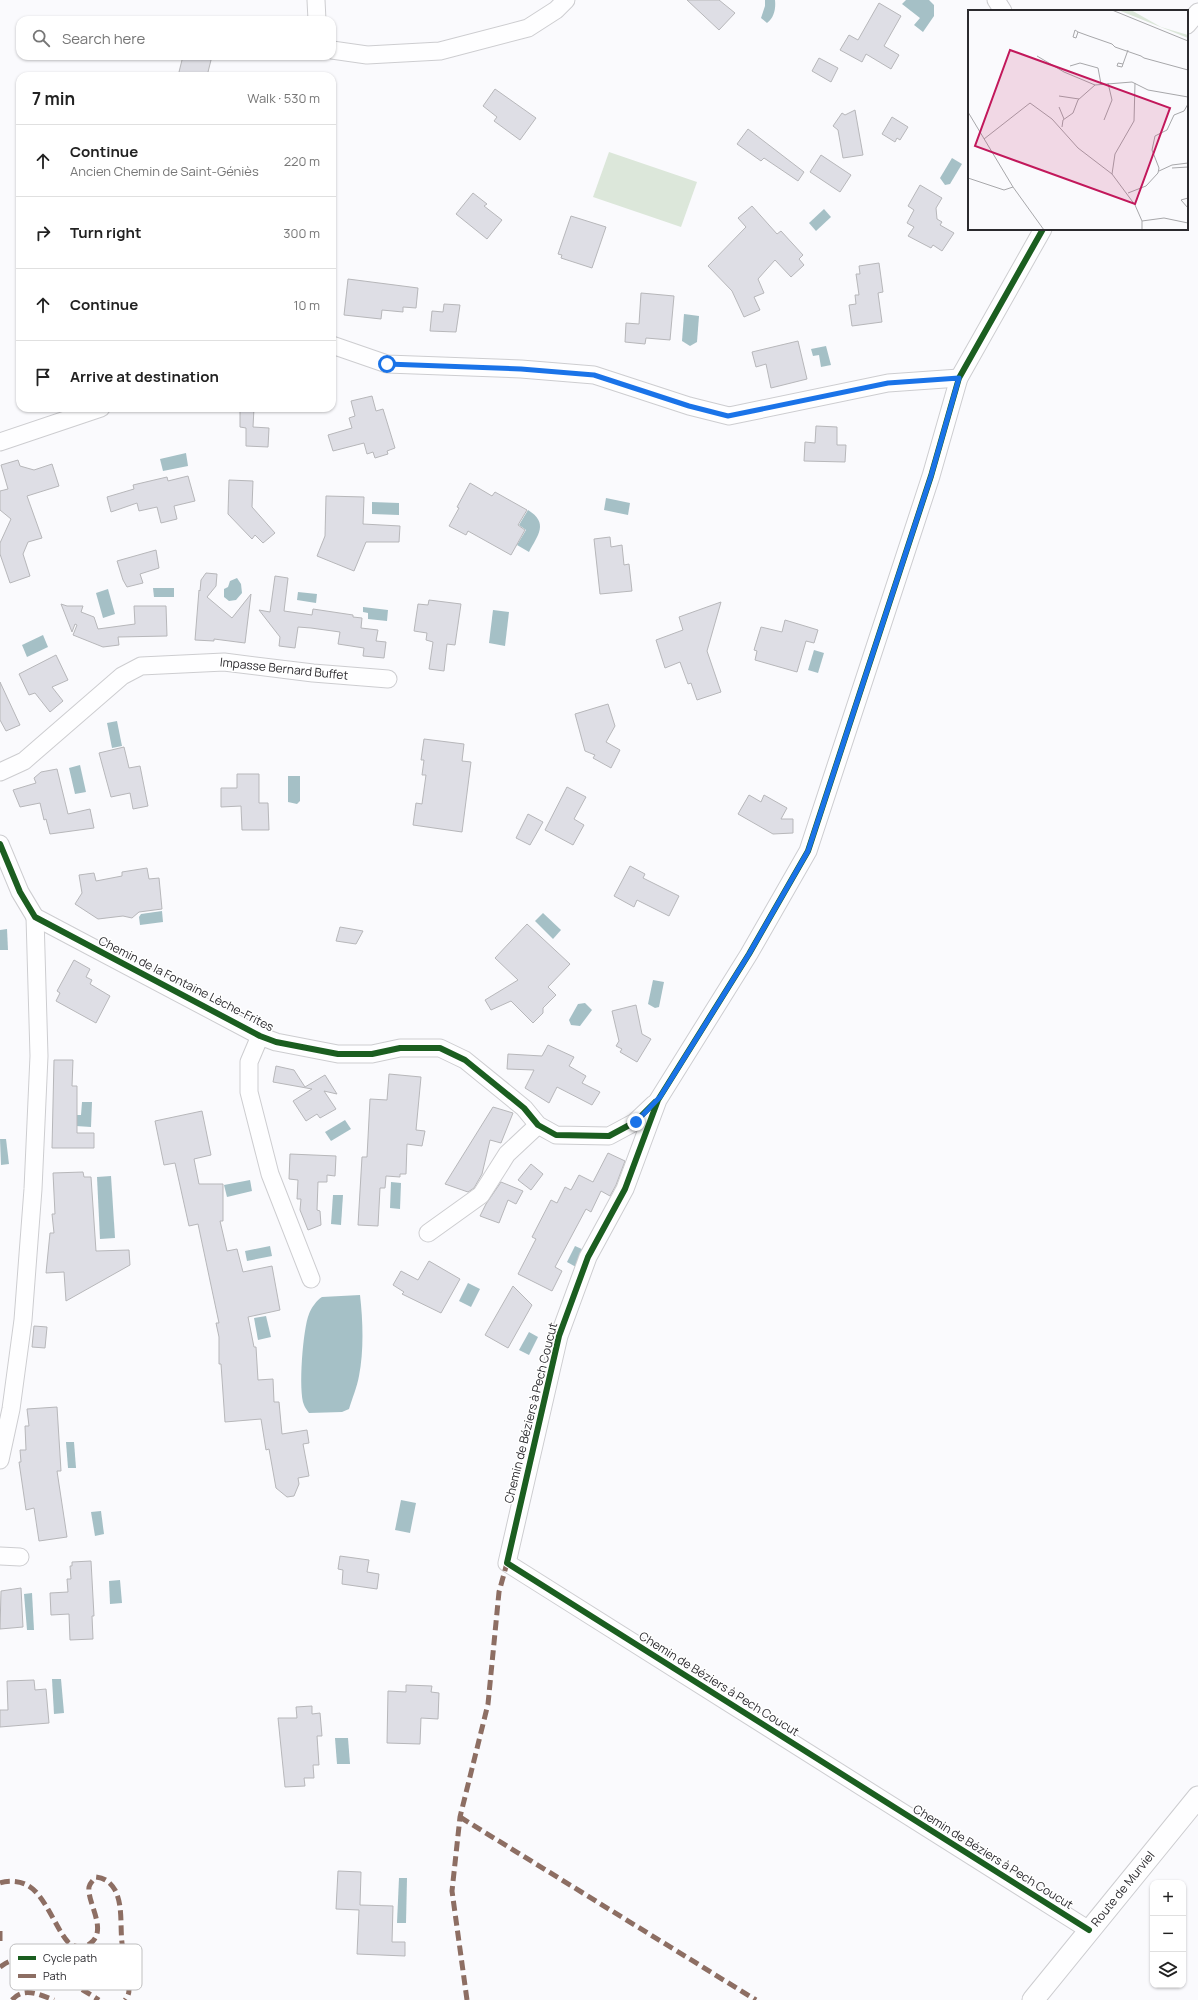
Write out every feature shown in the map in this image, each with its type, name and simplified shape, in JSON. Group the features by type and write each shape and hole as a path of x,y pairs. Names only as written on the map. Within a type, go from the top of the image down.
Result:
{"main road":[{"name":"Route de Murviel","path":"1033,2000 1198,1796"}],"street":[{"path":"316,0 317,16"},
{"path":"336,50 367,54 440,51 528,28 556,10 566,0"},
{"path":"996,0 1002,10"},
{"path":"1188,24 1198,12"},
{"name":"Chemin de Béziers à Pech Coucut","path":"1042,230 959,378 931,476 808,851 749,954 658,1100 625,1189 588,1257 559,1336 507,1563 1089,1930"},
{"path":"336,346 387,364 521,369 594,375 689,406 728,416 888,383 959,378"},
{"path":"0,442 89,412"},
{"name":"Impasse Bernard Buffet","path":"0,772 24,760 122,676 141,666 224,662 313,673 388,679"},
{"path":"0,844 4,864 35,917 39,1056 33,1188 23,1320 11,1409 0,1460"},
{"name":"Chemin de la Fontaine Lèche-Frites","path":"35,917 260,1036 276,1042 338,1054 372,1054 400,1048 440,1048 465,1060 524,1108 538,1125 556,1135 609,1136 636,1122 658,1100"},
{"path":"260,1036 249,1062 249,1092 270,1174 311,1279"},
{"path":"428,1233 481,1195 507,1154 538,1125"},
{"path":"0,1556 20,1557"}],"shaded area":[{"path":"609,152 697,182 681,227 593,197"}],"water":[{"path":"765,0 775,0 774,13 767,23 761,18 765,6"},
{"path":"906,0 929,0 934,5 934,16 923,32 914,25 920,18 902,4"},
{"path":"952,158 962,164 950,184 945,185 940,178"},
{"path":"824,209 831,217 816,231 809,223"},
{"path":"684,314 699,316 697,342 690,346 682,341"},
{"path":"826,346 831,365 821,367 819,355 813,356 811,349"},
{"path":"186,453 188,466 163,471 160,459"},
{"path":"606,498 630,503 628,515 604,510"},
{"path":"372,502 399,503 399,515 372,514"},
{"path":"528,510 538,520 540,525 538,535 529,552 517,545 526,530 519,525"},
{"path":"237,578 241,584 242,593 236,600 229,601 224,597 224,589 228,587 230,581"},
{"path":"153,588 174,588 174,597 154,597"},
{"path":"108,589 115,614 103,618 96,593"},
{"path":"298,592 317,594 316,603 297,600"},
{"path":"363,607 388,610 387,621 368,619 368,613 363,612"},
{"path":"493,610 509,612 505,646 489,643"},
{"path":"43,635 48,647 27,657 22,645"},
{"path":"814,650 824,653 818,673 808,670"},
{"path":"117,721 122,746 112,748 107,723"},
{"path":"80,765 86,792 75,794 69,768"},
{"path":"288,776 300,776 300,801 297,804 288,802"},
{"path":"162,911 163,922 140,925 139,917 141,914"},
{"path":"543,913 561,930 553,939 535,921"},
{"path":"7,929 8,950 0,950 0,930"},
{"path":"653,980 664,982 659,1007 655,1008 648,1004"},
{"path":"585,1003 592,1010 580,1026 571,1025 569,1020 578,1004"},
{"path":"82,1102 92,1102 91,1127 76,1126 76,1115 81,1115"},
{"path":"345,1120 351,1129 331,1141 325,1132"},
{"path":"0,1139 6,1139 9,1164 1,1165"},
{"path":"111,1176 115,1238 100,1239 97,1177"},
{"path":"250,1180 252,1191 227,1197 224,1185"},
{"path":"391,1182 401,1183 400,1209 390,1208"},
{"path":"333,1195 343,1195 341,1225 331,1224"},
{"path":"270,1246 272,1256 247,1261 245,1251"},
{"path":"575,1246 584,1250 576,1267 567,1262"},
{"path":"468,1283 480,1289 471,1307 459,1301"},
{"path":"360,1295 362,1356 358,1380 349,1409 342,1412 309,1413 304,1406 302,1398 301,1374 305,1332 310,1312 316,1302 322,1297"},
{"path":"266,1316 271,1337 258,1340 254,1318"},
{"path":"529,1332 538,1337 529,1355 519,1350"},
{"path":"66,1442 74,1442 76,1468 68,1468"},
{"path":"401,1500 416,1503 410,1533 395,1530"},
{"path":"101,1511 104,1534 95,1536 91,1512"},
{"path":"120,1580 122,1603 110,1604 109,1581"},
{"path":"32,1593 34,1630 27,1630 24,1594"},
{"path":"52,1679 61,1679 64,1713 54,1714"},
{"path":"335,1738 348,1738 350,1764 337,1764"},
{"path":"399,1878 407,1878 406,1923 397,1923"}],"building":[{"path":"687,0 719,0 735,13 719,30"},
{"path":"879,3 901,16 884,46 899,55 891,69 866,54 862,62 840,50 849,35 858,40"},
{"path":"819,58 838,68 831,82 812,71"},
{"path":"182,60 211,60 208,72 179,72"},
{"path":"495,89 536,118 520,140 494,121 497,117 483,106"},
{"path":"855,110 863,155 843,158 838,130 833,126 842,113 845,115"},
{"path":"892,117 908,127 900,140 897,138 895,142 882,134"},
{"path":"748,129 804,172 798,181 764,158 761,161 737,144"},
{"path":"821,155 851,175 840,192 810,172"},
{"path":"920,185 942,198 936,208 937,219 942,222 940,225 954,233 942,251 933,245 931,248 908,236 914,227 907,223 914,210 908,206"},
{"path":"473,193 487,204 484,206 502,220 487,239 456,214"},
{"path":"752,206 777,234 781,231 803,255 799,259 804,265 791,277 775,260 758,279 764,293 754,297 760,310 744,317 732,291 708,266 746,227 738,218"},
{"path":"571,216 606,227 592,268 561,258 562,255 558,254"},
{"path":"879,263 883,292 878,293 882,322 852,326 849,305 856,304 855,295 859,295 856,274 860,274 859,266"},
{"path":"348,279 418,288 416,308 403,307 403,312 382,310 381,319 344,315"},
{"path":"641,293 674,296 670,340 646,338 645,344 625,342 626,323 639,324"},
{"path":"444,304 460,305 456,332 430,331 432,311 443,312"},
{"path":"798,341 807,379 771,388 766,364 756,367 752,352"},
{"path":"372,396 376,411 383,409 395,448 387,451 388,454 375,458 373,452 367,454 364,443 333,451 328,435 352,428 349,418 355,416 351,401"},
{"path":"240,412 254,412 253,427 269,428 268,447 246,446 246,428 240,427"},
{"path":"816,426 837,427 837,445 846,445 845,462 804,461 805,442 815,443"},
{"path":"18,460 20,466 34,470 52,464 59,486 27,496 42,538 28,542 23,554 30,576 10,583 0,554 0,543 11,519 0,510 0,491 8,489 1,465"},
{"path":"188,476 195,501 174,506 177,519 161,523 157,507 139,511 137,503 111,512 107,497 134,489 133,485 167,477 168,481"},
{"path":"229,480 253,481 252,507 275,533 263,543 255,535 252,539 228,514"},
{"path":"470,483 492,496 495,492 527,510 518,525 525,530 511,555 468,531 466,535 449,526"},
{"path":"326,496 364,497 363,524 400,526 399,542 366,542 354,571 317,556 325,536"},
{"path":"610,537 611,547 622,545 624,565 629,564 632,591 600,594 594,539"},
{"path":"156,550 159,568 140,574 143,583 127,587 123,580 117,561"},
{"path":"206,573 217,574 216,586 207,597 232,618 251,594 245,643 214,639 214,641 195,640 199,590 200,591 201,580"},
{"path":"275,576 288,578 284,611 312,615 313,609 353,615 353,617 362,618 361,628 378,630 376,641 386,642 384,658 363,656 364,648 338,644 340,632 311,628 298,627 295,648 279,646 280,637 259,610 270,612"},
{"path":"429,600 461,604 455,645 447,644 444,671 429,669 433,642 426,640 427,633 414,631 418,604 428,605"},
{"path":"721,602 707,651 721,692 697,700 691,683 688,684 680,662 665,668 656,640 683,630 679,617"},
{"path":"61,604 67,606 83,606 81,612 94,617 98,629 135,624 134,606 166,606 167,636 118,637 119,645 103,647 73,635 77,625 75,624 72,632"},
{"path":"785,620 818,630 814,643 806,641 797,672 755,660 757,651 754,650 761,627 782,632"},
{"path":"56,655 68,680 52,687 63,701 50,712 35,693 29,695 19,674"},
{"path":"0,682 20,725 6,731 0,720"},
{"path":"608,704 615,726 606,742 620,750 611,768 593,758 595,755 585,751 575,714"},
{"path":"424,739 464,744 462,761 471,762 462,832 413,825 416,803 422,804 426,775 422,775 424,760 421,760"},
{"path":"124,747 129,768 140,766 148,806 133,809 130,793 111,797 99,753"},
{"path":"57,769 68,814 90,809 94,828 50,834 46,819 44,820 40,803 20,807 13,790 36,783 34,778 41,772"},
{"path":"237,774 259,774 259,803 268,803 269,830 242,830 241,806 221,807 221,788 237,788"},
{"path":"567,787 586,797 574,819 584,825 573,845 545,830"},
{"path":"749,795 761,802 764,795 787,808 781,819 793,819 793,833 773,834 738,814"},
{"path":"528,814 543,822 530,845 516,838"},
{"path":"630,866 645,874 643,878 679,896 669,916 637,900 634,907 614,896"},
{"path":"147,868 149,879 159,878 162,909 139,912 132,918 123,916 98,919 75,904 82,893 79,875 94,873 96,881 122,876 122,872"},
{"path":"527,924 570,964 548,987 556,995 543,1008 543,1013 533,1023 511,1001 491,1010 485,1000 518,980 495,958"},
{"path":"340,927 363,931 356,944 336,941"},
{"path":"74,960 90,969 86,977 92,980 90,984 110,996 96,1023 56,1001 60,993 57,991"},
{"path":"636,1005 642,1034 651,1039 637,1062 620,1052 622,1049 616,1046 619,1041 612,1011"},
{"path":"548,1045 574,1057 569,1066 586,1076 582,1083 600,1092 592,1105 557,1087 549,1103 525,1088 534,1070 507,1069 508,1054 542,1056"},
{"path":"54,1060 73,1060 72,1086 77,1086 77,1133 94,1133 94,1148 52,1148"},
{"path":"276,1066 294,1070 305,1087 325,1075 337,1094 324,1091 336,1109 320,1118 317,1114 306,1121 293,1101 312,1089 273,1082"},
{"path":"389,1074 421,1077 416,1130 425,1131 422,1146 407,1144 406,1174 400,1174 400,1177 386,1176 385,1188 380,1188 378,1226 358,1225 362,1157 367,1157 370,1099 387,1100"},
{"path":"493,1107 513,1113 501,1143 490,1140 482,1174 474,1188 468,1192 445,1184"},
{"path":"202,1111 211,1155 194,1159 199,1184 223,1184 223,1221 220,1221 227,1251 237,1249 243,1272 272,1266 280,1310 248,1317 254,1347 256,1347 258,1380 273,1379 274,1402 279,1402 282,1434 307,1430 309,1443 303,1444 309,1476 298,1478 299,1484 294,1496 287,1497 276,1488 269,1449 266,1450 261,1419 225,1422 221,1364 219,1364 219,1337 216,1323 219,1323 198,1224 189,1226 175,1163 164,1165 155,1121"},
{"path":"608,1153 625,1161 616,1185 610,1196 601,1191 591,1212 586,1209 555,1267 562,1271 552,1291 518,1274 536,1239 532,1237 551,1200 557,1203 565,1187 571,1190 579,1175 593,1182"},
{"path":"290,1154 336,1156 335,1176 327,1175 327,1182 318,1182 317,1210 320,1211 321,1225 308,1230 300,1210 301,1199 297,1199 298,1180 289,1179"},
{"path":"531,1164 543,1174 531,1190 518,1180"},
{"path":"83,1172 84,1177 91,1177 96,1251 129,1250 130,1265 66,1301 64,1272 46,1273 50,1233 54,1233 52,1214 55,1214 53,1173"},
{"path":"501,1182 523,1191 516,1204 508,1200 499,1223 480,1216 486,1204"},
{"path":"429,1261 460,1279 441,1313 402,1294 404,1292 393,1285 401,1271 418,1280"},
{"path":"513,1286 532,1305 508,1348 485,1335"},
{"path":"34,1326 47,1327 45,1348 32,1347"},
{"path":"57,1407 61,1471 57,1471 67,1537 39,1541 34,1508 26,1510 19,1462 21,1462 20,1450 26,1450 25,1426 29,1426 27,1409"},
{"path":"340,1556 369,1560 367,1572 379,1574 377,1589 342,1584 343,1570 338,1569"},
{"path":"91,1561 94,1616 92,1616 93,1639 70,1640 69,1614 51,1615 50,1593 68,1592 67,1579 71,1579 70,1566 72,1566 72,1562"},
{"path":"21,1588 23,1627 0,1629 1,1591"},
{"path":"34,1680 35,1690 46,1689 49,1723 0,1727 0,1710 8,1710 7,1681"},
{"path":"406,1685 432,1686 431,1692 439,1693 438,1719 421,1718 420,1744 387,1743 388,1691 406,1692"},
{"path":"312,1706 312,1714 320,1713 322,1736 317,1736 319,1765 313,1765 314,1778 304,1778 305,1786 285,1787 278,1718 297,1718 296,1707"},
{"path":"338,1871 361,1872 360,1905 393,1906 392,1942 405,1942 405,1956 357,1954 359,1910 336,1909"}],"marked path":[{"path":"467,2000 452,1891 460,1817 488,1704 499,1592 507,1563"},
{"path":"460,1817 756,2000"},
{"path":"89,1944 93,1941 98,1929 89,1893 89,1886 96,1877 105,1879 115,1890 118,1896 122,1944"},
{"path":"0,1883 7,1881 17,1882 27,1885 33,1889 39,1895 63,1936 71,1944"},
{"path":"0,1931 0,1944"},
{"path":"0,1967 10,1962"},
{"path":"83,1990 99,2000"},
{"path":"125,2000 129,1994 129,1990"},
{"path":"12,2000 22,1993 38,1994 54,2000"}],"cycle path":[{"path":"1042,230 959,378 931,476 808,851 749,954 658,1100 625,1189 588,1257 559,1336 507,1563 1089,1930"},
{"path":"0,844 20,892 35,917 260,1036 276,1042 338,1054 372,1054 400,1048 440,1048 465,1060 524,1108 538,1125 556,1135 609,1136 635,1122 655,1102"}],"route":[{"path":"387,364 521,369 594,375 689,406 728,416 888,383 959,378 931,476 808,851 749,954 660,1097 636,1122"}]}
